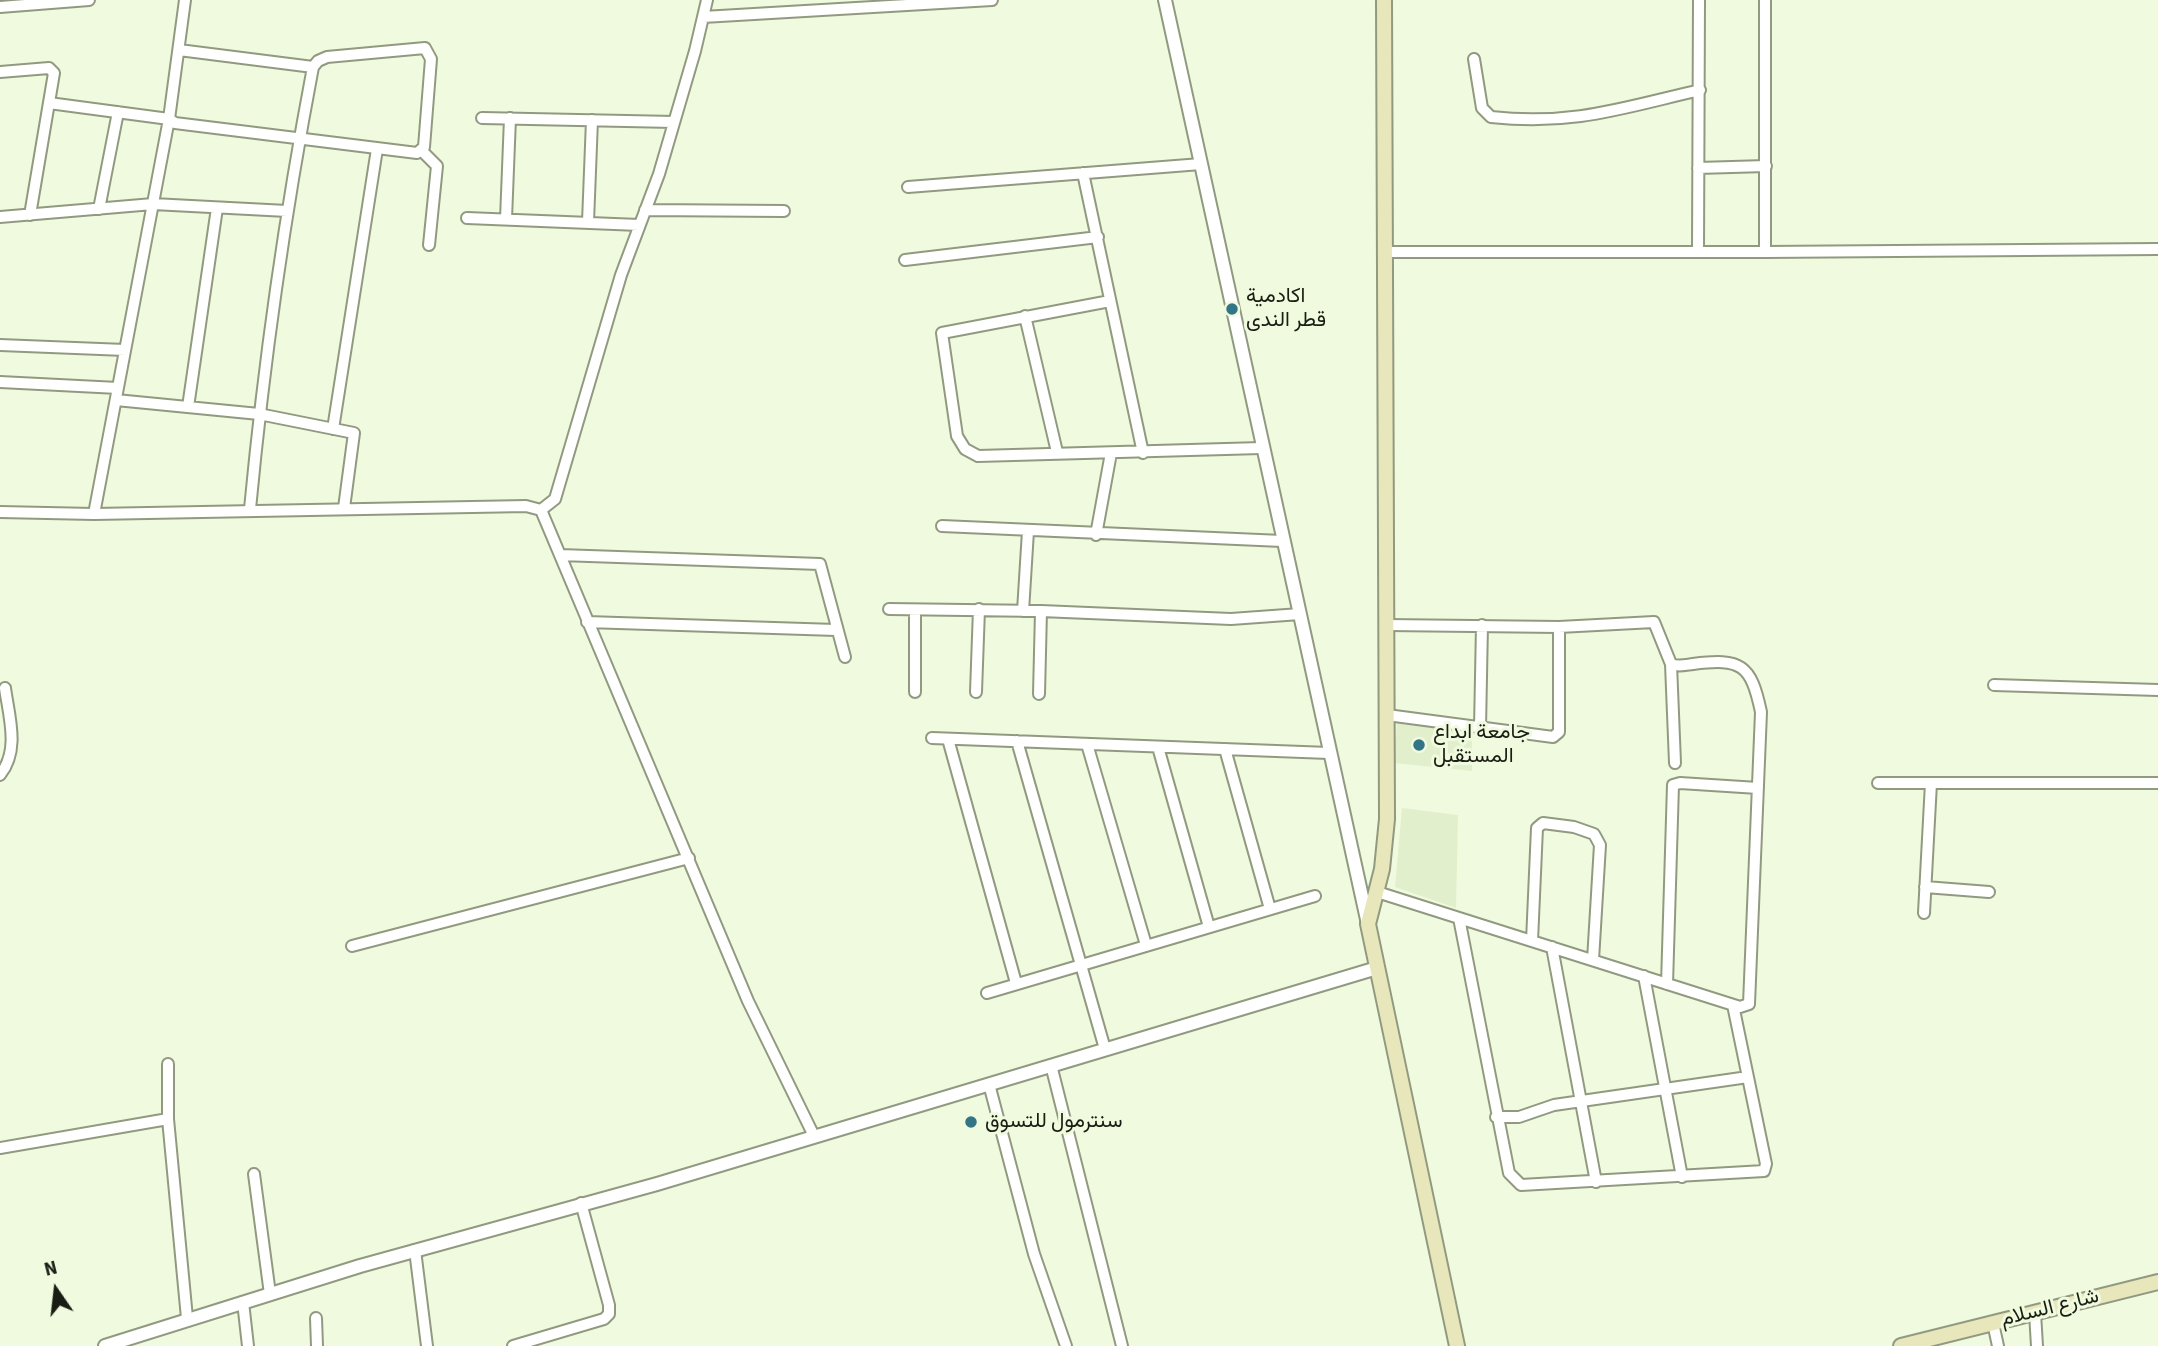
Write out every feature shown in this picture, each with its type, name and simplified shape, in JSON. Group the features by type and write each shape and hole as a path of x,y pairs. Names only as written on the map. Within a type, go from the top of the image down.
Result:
{"main road":[{"path":"1384,0 1386,828 1377,892 1368,924 1457,1346"},
{"name":"شارع السلام","path":"1901,1346 1929,1343 1993,1323 2158,1282"}],"street":[{"path":"0,7 89,0"},
{"path":"94,514 169,119 180,50 184,0"},
{"path":"541,510 555,499 639,225 674,122 707,0"},
{"path":"703,17 992,0"},
{"path":"1165,0 1261,448 1368,924"},
{"path":"1698,251 1699,0"},
{"path":"1765,0 1765,252"},
{"path":"250,509 259,414 288,211 313,67 327,57 425,48 431,59 422,151"},
{"path":"180,50 313,67"},
{"path":"1474,59 1482,108 1490,117 1564,120 1612,113 1700,90"},
{"path":"0,72 51,69 54,75 30,215"},
{"path":"49,103 377,149 422,151 437,166 429,245"},
{"path":"99,209 118,112"},
{"path":"482,117 674,122"},
{"path":"506,219 510,118"},
{"path":"588,222 592,120"},
{"path":"333,429 377,149"},
{"path":"908,187 1201,164"},
{"path":"1698,168 1766,166"},
{"path":"1083,173 1143,453"},
{"path":"0,217 153,204 288,211"},
{"path":"188,407 217,208"},
{"path":"645,210 784,211"},
{"path":"467,218 639,225"},
{"path":"905,260 1098,237"},
{"path":"1385,252 2158,249"},
{"path":"1110,301 942,333 957,436 965,450 978,456 1261,448"},
{"path":"1025,316 1057,452"},
{"path":"0,345 125,350"},
{"path":"0,382 117,394 188,407 259,414 355,435 344,508"},
{"path":"1096,535 1111,453"},
{"path":"0,512 94,514 250,509 526,506 541,510"},
{"path":"541,510 748,1001 814,1136"},
{"path":"942,526 1096,535 1282,541"},
{"path":"1023,611 1028,531"},
{"path":"560,555 816,563 822,568 845,657"},
{"path":"889,609 979,609 1231,620 1300,614"},
{"path":"976,692 979,609"},
{"path":"915,610 915,692"},
{"path":"1039,694 1041,611"},
{"path":"587,622 836,630"},
{"path":"1387,625 1559,627 1654,622 1671,664 1675,763"},
{"path":"1480,728 1482,625"},
{"path":"1387,715 1547,737 1557,735 1559,627"},
{"path":"1377,892 1733,1005 1746,1006 1752,999 1761,712 1753,681 1744,667 1727,662 1671,664"},
{"path":"1994,685 2158,690"},
{"path":"0,775 10,757 12,741 5,688"},
{"path":"932,738 1329,753"},
{"path":"948,739 1016,983"},
{"path":"1017,741 1105,1049"},
{"path":"1087,744 1146,945"},
{"path":"1158,747 1209,927"},
{"path":"1225,749 1270,909"},
{"path":"1667,984 1673,785 1681,783 1758,788"},
{"path":"1878,783 2158,783"},
{"path":"1924,913 1931,783"},
{"path":"1532,941 1537,828 1543,823 1574,827 1594,834 1600,845 1593,960"},
{"path":"352,946 688,858"},
{"path":"1925,887 1989,892"},
{"path":"987,993 1315,896"},
{"path":"1459,918 1509,1173 1517,1183 1525,1186 1760,1172 1766,1169 1733,1005"},
{"path":"1552,947 1596,1182"},
{"path":"105,1346 136,1341 187,1318 243,1301 581,1203 657,1184 1377,968"},
{"path":"1644,976 1682,1177"},
{"path":"168,1065 168,1119 187,1318"},
{"path":"1051,1065 1122,1346"},
{"path":"1496,1117 1520,1118 1554,1105 1748,1077"},
{"path":"989,1084 1034,1254 1066,1346"},
{"path":"0,1148 168,1119"},
{"path":"254,1174 270,1294"},
{"path":"513,1346 604,1319 609,1314 609,1305 581,1203"},
{"path":"415,1250 427,1346"},
{"path":"243,1301 248,1346"},
{"path":"2035,1313 2037,1346"},
{"path":"316,1318 317,1346"},
{"path":"1993,1323 1998,1346"}],"shaded area":[{"path":"1397,723 1472,732 1472,771 1394,763"},
{"path":"1402,808 1458,815 1456,908 1395,887"}],"place":[{"name":"اكادمية قطر الندى","path":"1232,309"},
{"name":"جامعة ابداع المستقبل","path":"1419,745"},
{"name":"سنترمول للتسوق","path":"971,1122"}]}
